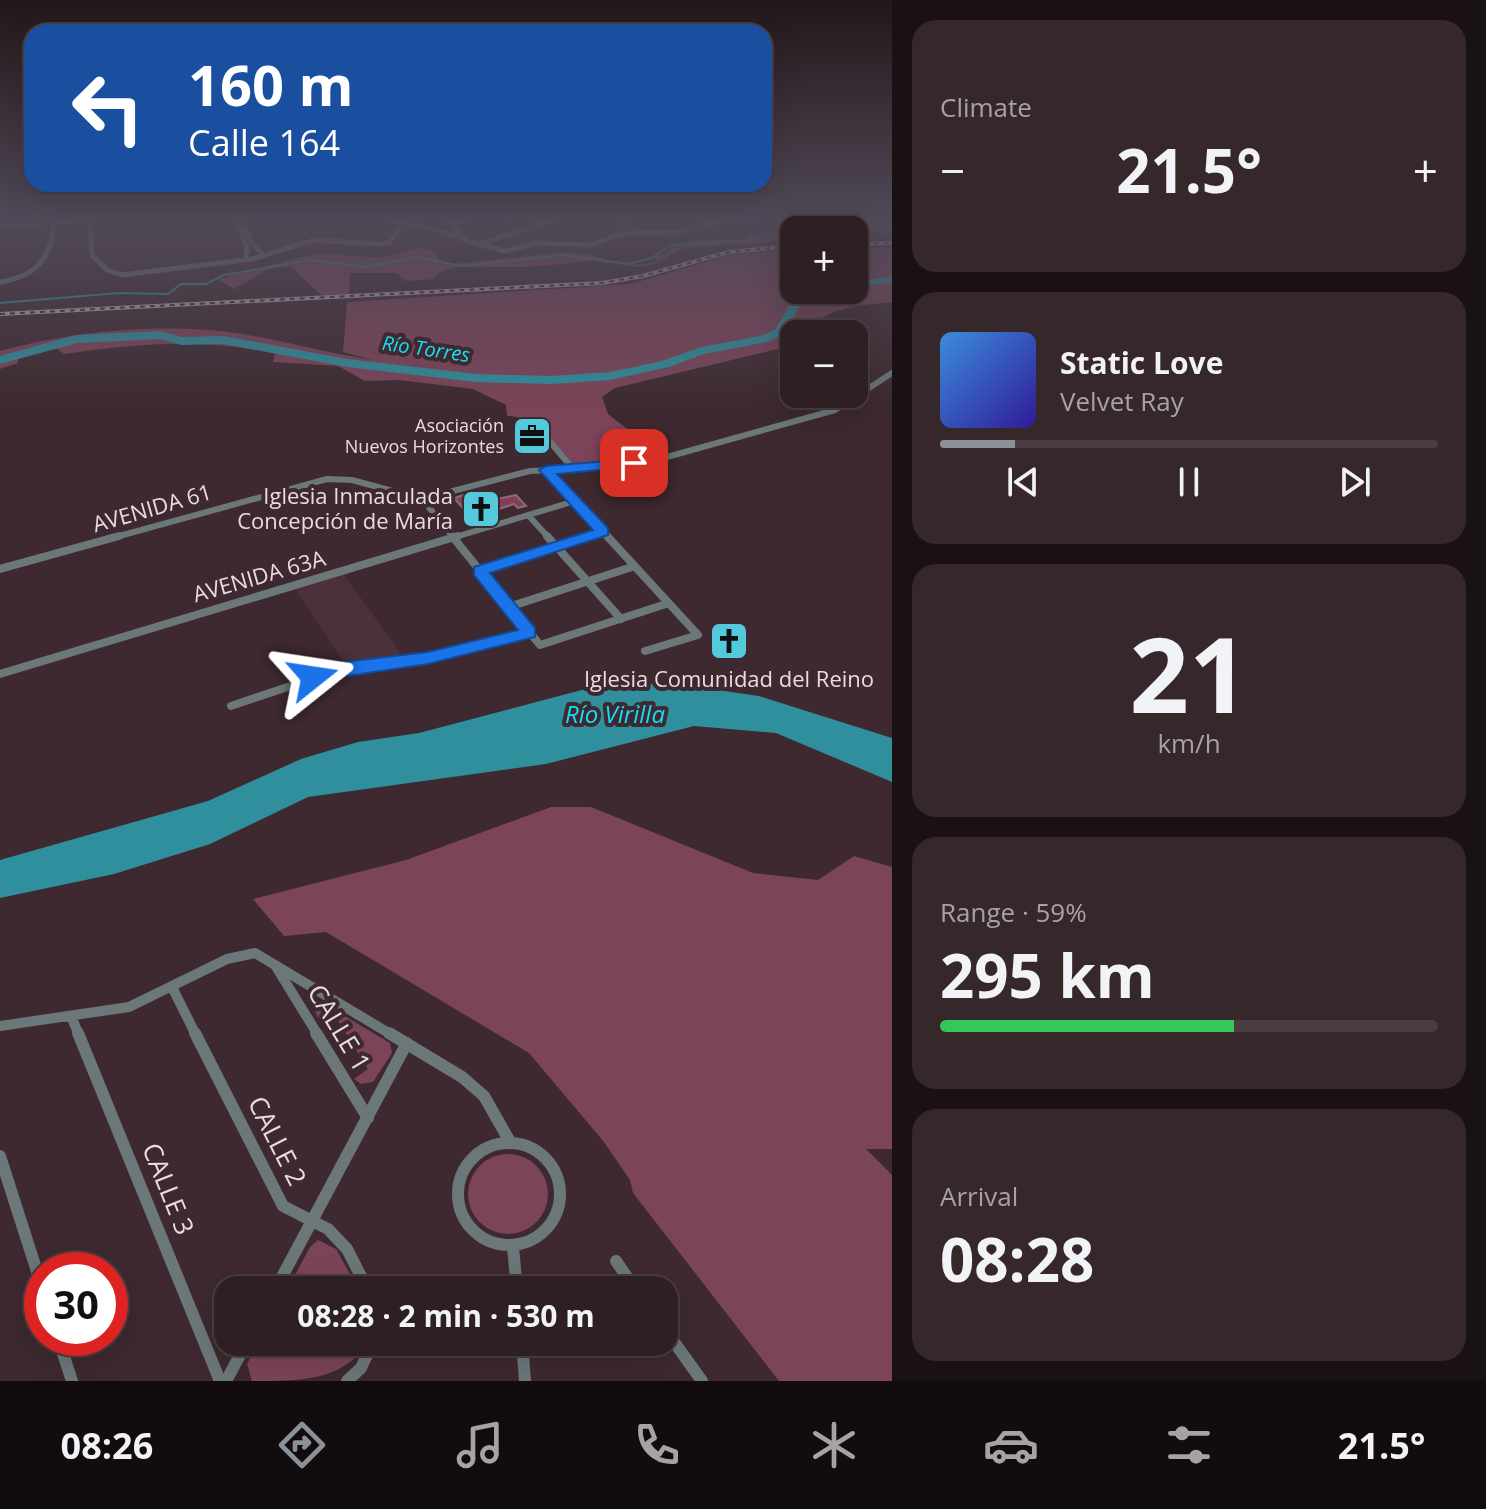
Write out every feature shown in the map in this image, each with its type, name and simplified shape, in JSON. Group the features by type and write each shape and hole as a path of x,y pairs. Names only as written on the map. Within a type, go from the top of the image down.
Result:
{"street":[{"path":"669,603 540,645 422,499 530,471 667,457 770,430 835,410 892,373"},
{"path":"546,437 573,469"},
{"path":"546,470 698,635 645,651"},
{"name":"AVENIDA 61","path":"0,569 313,482 352,480 422,499"},
{"name":"AVENIDA 63A","path":"0,674 575,501"},
{"path":"528,515 621,619"},
{"path":"480,571 603,532"},
{"path":"509,607 635,566"},
{"path":"231,706 344,668 428,658 529,632"},
{"path":"0,1026 129,1007 243,953 255,953 462,1077 484,1096 509,1140"},
{"name":"CALLE 1","path":"273,961 368,1118"},
{"name":"CALLE 2","path":"172,987 277,1197 293,1214 328,1229 347,1249 361,1276"},
{"name":"CALLE 3","path":"71,1016 223,1381"},
{"path":"283,1276 407,1043"},
{"path":"509,1140 525,1143 539,1152 551,1166 559,1201 554,1218 544,1233 530,1243 513,1247 496,1245 481,1237 465,1217 459,1192 468,1160 479,1149 509,1140"},
{"path":"0,1156 31,1252"},
{"path":"513,1247 516,1276"},
{"path":"616,1261 626,1276"},
{"path":"678,1348 702,1381"},
{"path":"64,1356 72,1381"},
{"path":"223,1381 238,1356"},
{"path":"347,1381 361,1368 367,1356"},
{"path":"523,1356 525,1381"}],"shaded area":[{"path":"311,285 349,285 349,294 321,295"},
{"path":"608,285 780,285 780,304 868,304 868,285 892,285 892,302 854,307 818,320 780,320 780,348 615,388 602,397 608,414 659,454 571,464 536,426 518,417 507,416 506,405 473,389 399,380 365,381 338,366 273,362 275,354 249,349 170,344 64,354 56,348 18,358 18,363 0,369 0,351 77,335 156,329 229,332 373,360 343,352 347,302"},
{"path":"342,572 402,655 345,664 294,587"},
{"path":"551,807 591,807 753,873 818,880 854,856 892,867 892,1149 866,1149 892,1175 892,1381 779,1381 633,1193 630,1180 604,1142 529,1053 326,932 284,936 253,899 406,860"},
{"path":"308,994 390,1043 392,1053 373,1082 361,1084 354,1079 368,1069 332,1011 318,1018"},
{"path":"508,1154 523,1157 536,1166 545,1179 548,1194 545,1209 536,1222 523,1231 508,1234 493,1231 480,1222 471,1209 468,1194 471,1179 480,1166 493,1157"},
{"path":"318,1240 336,1249 351,1276 294,1276 310,1247"},
{"path":"251,1356 357,1356 334,1371 304,1379 252,1381 247,1364"}],"water":[{"name":"Río Virilla","path":"612,682 683,685 759,696 892,738 892,782 776,733 694,726 546,764 308,797 210,844 114,874 0,898 0,860 208,801 301,759 358,742 419,733"}],"building":[{"name":"Iglesia Inmaculada Concepción de María","path":"474,492 483,502 516,495 526,506 518,508 514,504 496,510 498,518 477,524 454,498"}],"waterway":[{"path":"0,303 118,293 168,294 179,285"},
{"name":"Río Torres","path":"0,360 76,339 161,335 181,341 224,340 347,363 476,378 551,380 610,376 665,364 701,351 763,339 780,332 795,304"}],"railway":[{"path":"0,314 554,285"}],"place":[{"name":"Asociación Nuevos Horizontes","path":"532,436"},
{"name":"Iglesia Inmaculada Concepción de María","path":"481,509"},
{"name":"Iglesia Comunidad del Reino","path":"729,641"}],"route":[{"path":"313,677 344,668 428,658 529,632 480,571 603,532 546,470 634,463"}]}
